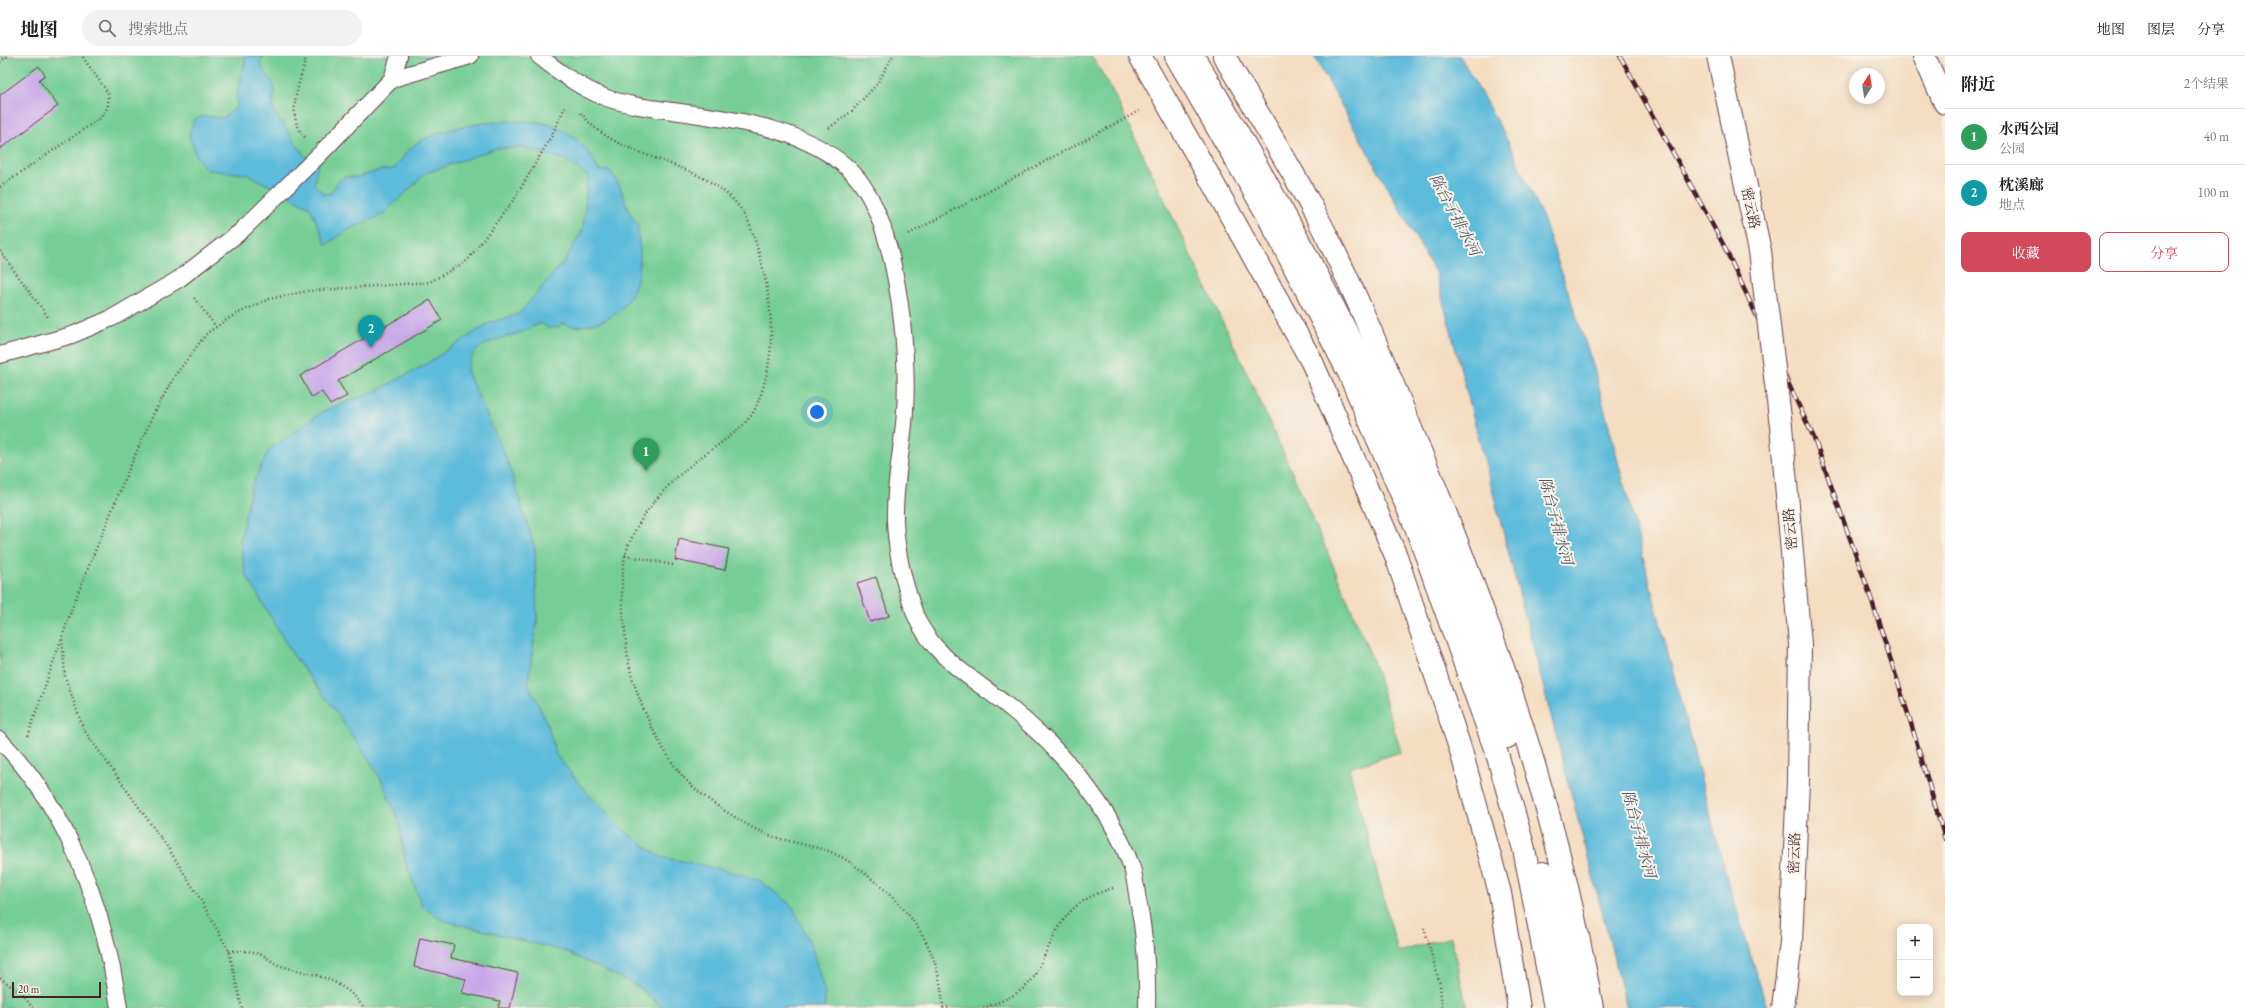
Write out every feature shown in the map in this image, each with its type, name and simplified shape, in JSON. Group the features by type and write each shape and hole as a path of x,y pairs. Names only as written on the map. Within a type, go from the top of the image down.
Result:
{"main road":[{"path":"1140,56 1312,362 1396,556 1461,751 1500,893 1519,1008"},
{"path":"1176,56 1266,212 1345,366 1416,527 1498,757 1524,849 1555,1008"},
{"path":"1193,56 1264,177 1339,317 1399,441 1429,514 1507,736 1554,916 1574,1008"},
{"path":"1224,56 1317,216 1368,323 1462,551 1519,712 1555,833 1575,917 1592,1008"},
{"name":"密云路","path":"1718,56 1760,252 1781,426 1800,644 1798,781 1791,942 1783,1008"},
{"path":"1924,56 1945,103"}],"lane":[{"path":"0,355 63,338 112,318 179,278 240,232 321,153 392,79 398,56"},
{"path":"392,79 470,56"},
{"path":"539,56 576,83 605,97 640,106 722,119 788,134 835,159 851,172 868,193 889,245 903,332 905,412 896,482 895,521 898,552 905,584 916,617 925,636 942,654 964,674 1015,712 1043,737 1096,797 1117,834 1133,870 1142,920 1148,973 1147,1008"},
{"path":"0,740 46,799 74,850 99,914 114,973 119,1008"}],"path":[{"path":"0,62 8,56"},
{"path":"0,187 100,118 108,107 108,93 82,56"},
{"path":"306,56 297,92 295,121 300,132 321,153"},
{"path":"808,144 852,110 877,84 893,56"},
{"path":"18,762 75,600 126,476 152,417 174,377 207,333 269,298 308,291 430,282 467,262 515,198 551,137 576,83"},
{"path":"576,83 581,114 596,130 646,156 676,165 705,179 732,198 746,219 758,250 767,284 772,319 766,381 754,412 735,434 692,463 652,503 637,530 626,555 622,582 627,649 633,682 656,734 672,761 691,786 748,825 773,838 829,851 857,866 901,903 919,927 937,969 943,1008 950,1008"},
{"path":"889,245 1139,111"},
{"path":"0,251 63,338"},
{"path":"179,278 216,327"},
{"path":"626,555 673,565"},
{"path":"62,637 65,677 84,730 168,848 228,951 242,1008"},
{"path":"984,1008 1006,1000 1031,981 1056,930 1072,908 1101,891 1135,881"},
{"path":"1424,928 1438,978 1442,1008"},
{"path":"228,951 246,950 262,955 280,965 305,970 323,977 346,989 364,1008"},
{"path":"0,978 22,994 33,1008"}],"green space":[{"path":"0,56 1092,56 1112,90 1256,392 1327,551 1373,661 1401,752 1349,768 1398,952 1451,937 1467,1008 0,1008"}],"water":[{"path":"246,56 264,56 260,61 262,69 269,77 275,88 273,110 306,158 318,164 314,184 324,194 331,193 337,183 344,177 358,177 381,170 394,169 409,149 424,139 458,128 499,122 536,122 558,128 573,137 585,148 595,162 598,170 610,171 615,178 633,219 638,224 640,250 638,277 635,287 624,306 607,319 596,323 583,326 571,326 563,323 559,327 547,328 542,323 522,332 494,340 479,348 473,354 469,361 467,371 509,465 535,549 537,622 528,683 547,723 556,755 588,794 625,831 660,857 721,869 759,880 792,906 811,945 825,994 825,1008 663,1008 638,986 564,951 442,920 422,906 405,861 399,821 380,777 337,713 293,655 245,573 240,542 251,487 269,450 323,411 374,392 423,366 489,323 519,314 565,260 583,229 588,176 564,159 524,148 497,148 426,173 382,215 348,230 326,245 310,207 247,174 207,170 197,158 189,135 194,119 204,116 223,118 237,107 237,96"},
{"name":"陈台子排水河","path":"1314,56 1460,56 1508,141 1543,218 1593,365 1725,872 1767,1008 1627,1008 1436,274"}],"building":[{"path":"39,66 45,75 39,80 58,106 0,149 0,95"},
{"path":"430,300 442,320 338,381 347,396 330,405 322,392 312,398 300,376"},
{"path":"679,539 729,549 725,570 675,560"},
{"path":"876,577 889,616 870,622 857,583"},
{"path":"420,938 454,945 451,958 518,973 510,1008 498,1008 500,1001 462,993 466,979 414,967"}],"railway":[{"path":"1620,56 1723,244 1814,438 1868,589 1910,720 1945,839"}],"place":[{"name":"枕溪廊","path":"371,348"},
{"name":"水西公园","path":"646,471"}]}
